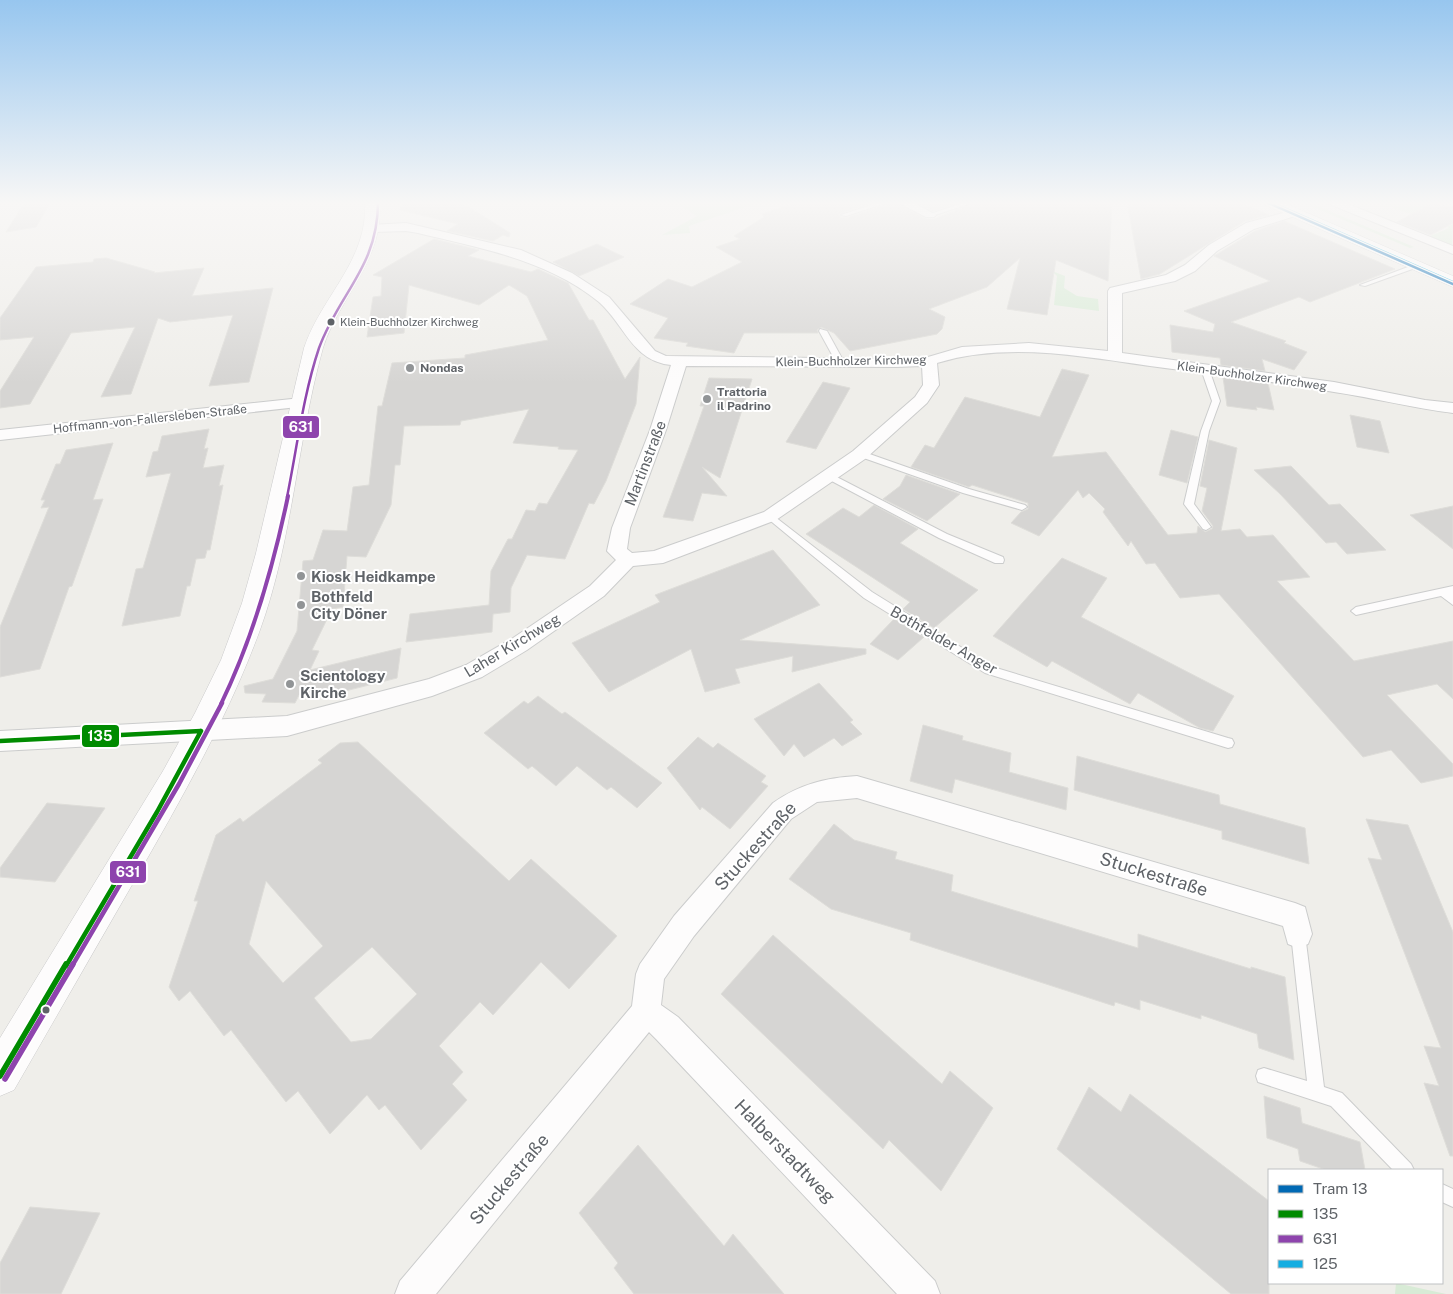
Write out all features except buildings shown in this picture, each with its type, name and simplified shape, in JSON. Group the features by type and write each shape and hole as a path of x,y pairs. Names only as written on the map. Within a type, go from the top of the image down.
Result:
{"street":[{"path":"0,1076 157,812 201,731 228,676 247,626 264,570 311,357 321,329 336,299 359,262"},
{"name":"Klein-Buchholzer Kirchweg","path":"540,262 567,276 604,300 650,354 663,360 680,362 929,361 962,351 1029,347 1334,387 1425,405 1453,408"},
{"path":"1115,357 1115,292 1170,278 1190,268 1196,262"},
{"path":"1408,262 1451,279"},
{"path":"628,560 656,558 770,516 861,454 921,400 931,385 929,361"},
{"name":"Martinstraße","path":"628,560 617,551 621,528 658,430 680,362"},
{"name":"Hoffmann-von-Fallersleben-Straße","path":"0,435 301,403"},
{"name":"Laher Kirchweg","path":"0,741 287,726 432,687 474,671 520,644 597,591 628,560"},
{"name":"Stuckestraße","path":"413,1294 582,1092 646,1012 650,974 684,926 782,810 801,796 824,788 856,787 1295,916 1298,934"},
{"name":"Halberstadtweg","path":"646,1012 667,1028 922,1294"}],"lane":[{"path":"1363,285 1416,266"},
{"path":"824,331 840,362"},
{"path":"1204,369 1216,401 1206,426 1189,504 1206,527"},
{"path":"861,454 947,485 1022,507"},
{"path":"829,476 943,536 999,560"},
{"name":"Bothfelder Anger","path":"770,516 868,594 989,670 1228,743"},
{"path":"1356,611 1448,591 1453,601"},
{"path":"1298,934 1316,1092"},
{"path":"1264,1076 1336,1099 1404,1169"}],"green space":[{"path":"1029,262 1065,276 1064,288 1077,296 1098,299 1099,311 1054,305 1057,276 1053,272"},
{"path":"1396,1284 1401,1284 1446,1294 1395,1294"}],"tram line":[{"name":"13","path":"1404,262 1453,284"}],"transit line":[{"name":"631","path":"5,1079 196,754 240,663 264,598 319,349 327,330 365,262"},
{"name":"125","path":"1408,262 1453,282"},
{"name":"135","path":"0,741 201,731"},
{"name":"135","path":"0,1076 157,812 201,731"}],"place":[{"name":"Klein-Buchholzer Kirchweg","path":"331,322"},
{"name":"Nondas","path":"410,368"},
{"name":"Trattoria il Padrino","path":"707,399"},
{"name":"Kiosk Heidkampe","path":"301,576"},
{"name":"Bothfeld City Döner","path":"301,605"},
{"name":"Scientology Kirche","path":"290,684"}]}
